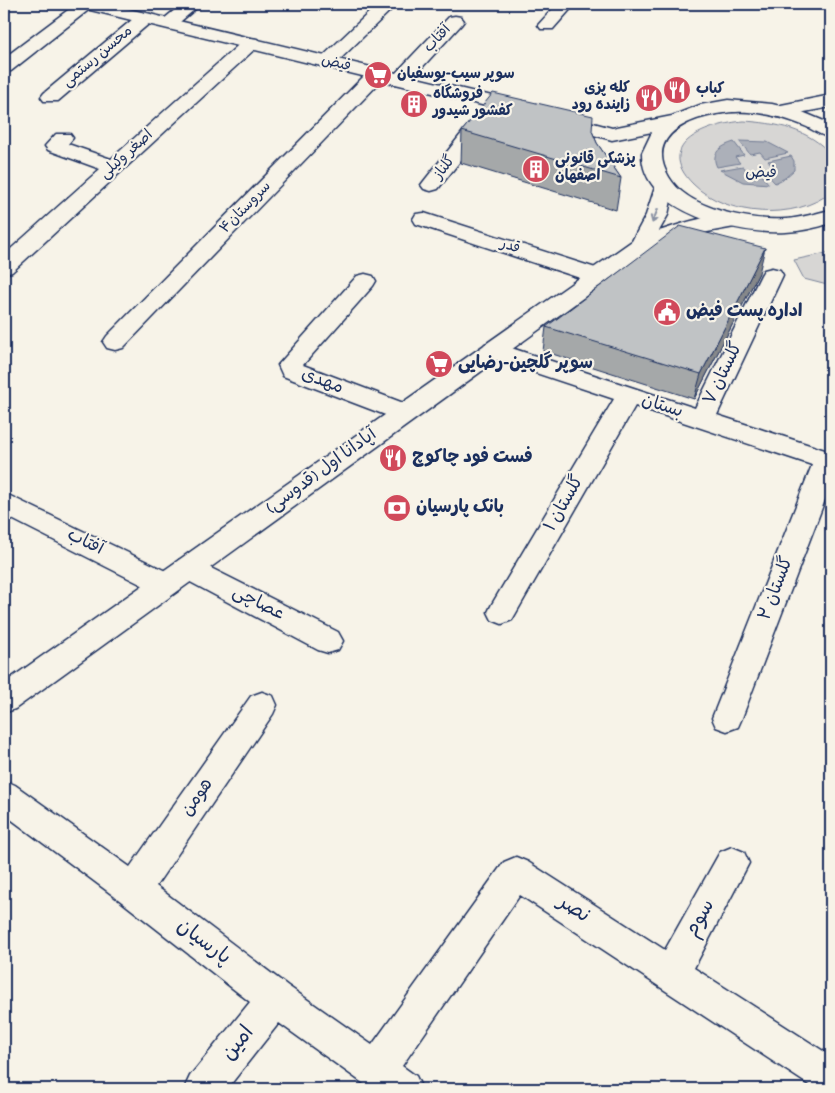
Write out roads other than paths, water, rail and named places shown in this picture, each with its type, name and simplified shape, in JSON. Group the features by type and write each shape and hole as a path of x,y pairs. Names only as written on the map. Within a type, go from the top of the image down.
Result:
{"street":[{"name":"فیض","path":"87,4 496,103 612,134"},
{"path":"4,67 87,4"},
{"path":"168,23 192,4"},
{"path":"327,62 388,4"},
{"path":"547,25 566,4"},
{"name":"محسن رستمی","path":"51,97 145,18"},
{"name":"آفتاب","path":"400,80 455,21"},
{"name":"اصغر وکیلی","path":"4,267 251,43"},
{"name":"سروستان۴","path":"115,342 377,74"},
{"path":"778,111 831,101"},
{"name":"گلناز","path":"431,185 496,103"},
{"path":"612,134 676,121 693,114 719,108 755,108 778,111 799,117 831,132"},
{"path":"641,245 657,215 660,178 652,157 654,144 663,131 676,121"},
{"path":"612,134 692,206 732,221 773,226 793,226 830,217"},
{"path":"63,138 55,146 114,167"},
{"name":"قدر","path":"424,219 597,276"},
{"path":"641,245 686,229 732,221"},
{"name":"آپادانا اول (قدوسی)","path":"4,700 641,245"},
{"name":"گلستان ۷","path":"702,420 772,275"},
{"name":"مهدی","path":"365,281 290,366 297,373 405,413"},
{"name":"بستان","path":"494,350 829,462"},
{"name":"گلستان ۱","path":"502,612 628,396"},
{"name":"گلستان ۲","path":"727,718 829,462"},
{"name":"آفتاب","path":"4,503 177,576"},
{"name":"عصاچی","path":"177,576 328,641"},
{"name":"هومن","path":"134,890 262,705"},
{"name":"پارسیان","path":"4,795 134,890 275,999 390,1079"},
{"name":"سوم","path":"671,974 732,863"},
{"name":"نصر","path":"390,1079 516,873 831,1078"},
{"name":"امین","path":"203,1089 275,999"}],"place":[{"name":"سوپر سیب-یوسفیان","path":"378,75"},
{"name":"کباب","path":"677,90"},
{"name":"کله پزی زاینده رود","path":"649,98"},
{"name":"فروشگاه کفشور شیدور","path":"414,104"},
{"name":"پزشکی قانونی اصفهان","path":"536,169"},
{"name":"اداره پست فیض","path":"667,312"},
{"name":"سوپر گلچین-رضایی","path":"439,364"},
{"name":"فست فود چاکوچ","path":"393,458"},
{"name":"بانک پارسیان","path":"397,508"}],"district":[{"name":"فیض","path":"761,173"}]}
